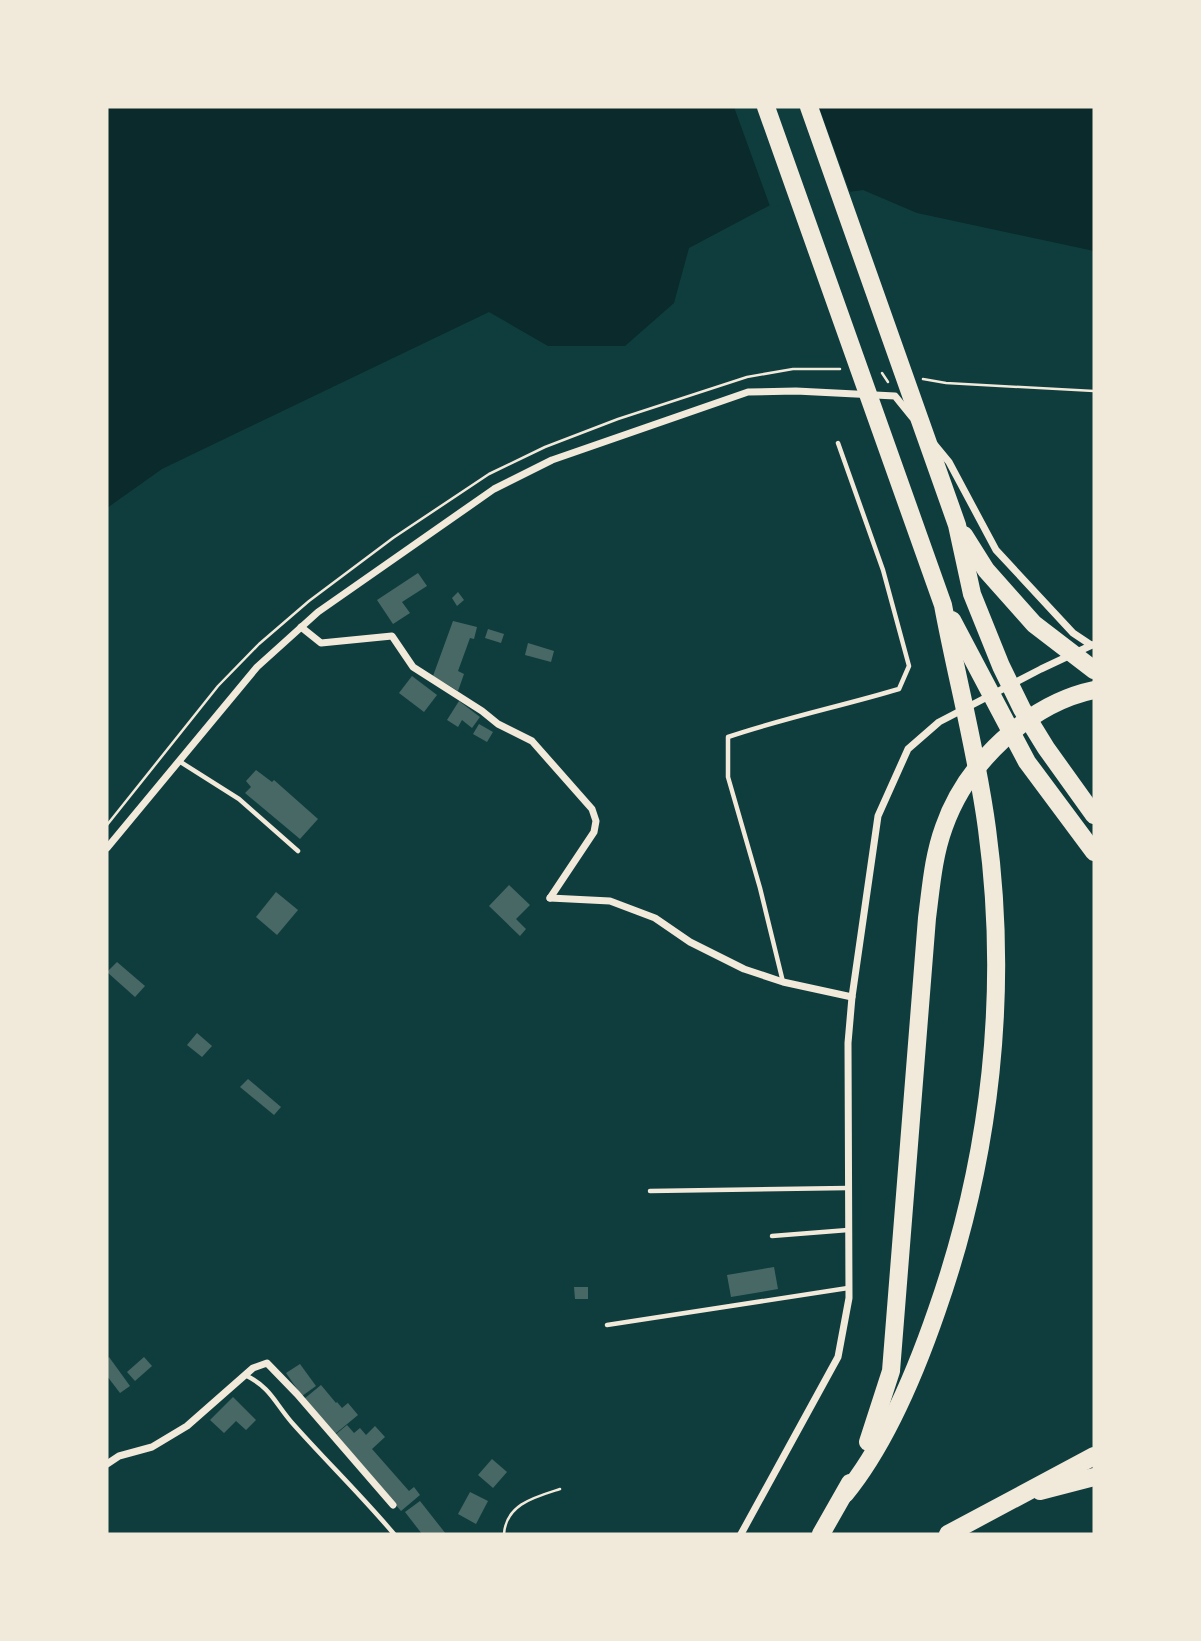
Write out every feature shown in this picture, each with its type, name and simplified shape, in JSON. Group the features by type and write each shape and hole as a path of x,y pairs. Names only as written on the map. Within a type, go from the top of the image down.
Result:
{"highway":[{"path":"766,107 943,605 1027,762 1094,852"},
{"path":"809,107 957,525 972,594 1017,699 1046,748 1094,815"},
{"path":"957,525 986,570 1034,624 1094,670"},
{"path":"845,1494 867,1467 922,1354 949,1275 976,1175 985,1125 995,1020 996,940 987,825 969,724 943,605"},
{"path":"821,1534 845,1494 874,1426 891,1371 928,918 935,856 944,826 962,790 991,751 1052,705 1094,690"},
{"path":"948,1534 1094,1456"},
{"path":"1016,1496 1094,1477"}],"street":[{"path":"107,848 257,667 318,612 400,552 494,489 552,460 748,392 796,391 895,396 949,462 996,550 1073,633 1093,645"},
{"path":"301,627 321,643 392,635 413,667 498,724 532,741 592,809 596,821 594,832 550,898 610,901 655,918 690,942 744,969 783,982 852,997"},
{"path":"741,1534 838,1357 849,1288 848,1043 877,816 908,749 939,722 1041,668 1093,645"},
{"path":"107,1464 119,1456 152,1447 187,1426 245,1374 267,1363 393,1505"}],"lane":[{"path":"783,982 760,888 728,777 729,737 899,689 909,666 883,570 838,443"},
{"path":"179,761 239,799 298,851"},
{"path":"650,1191 848,1188"},
{"path":"772,1236 848,1230"},
{"path":"607,1325 849,1288"},
{"path":"245,1374 263,1384 292,1423 394,1534"}],"path":[{"path":"107,825 218,687 259,644 309,601 393,538 489,474 545,447 618,419 747,377 793,369 841,369"},
{"path":"882,373 895,375"},
{"path":"921,379 946,383 1094,391"},
{"path":"504,1534 512,1511 530,1498 560,1489"}],"water":[{"path":"107,107 1094,107 1094,251 917,213 863,190 776,202 689,248 674,303 625,346 548,346 489,312 162,469 107,508"}],"pier":[{"path":"734,107 819,107 851,195 771,209"}],"building":[{"path":"418,573 427,586 402,602 410,613 393,624 377,600"},
{"path":"458,592 464,600 457,606 452,598"},
{"path":"453,621 477,627 458,671 464,674 458,691 433,676"},
{"path":"488,629 504,634 501,643 485,638"},
{"path":"528,643 554,651 551,662 525,655"},
{"path":"412,676 437,695 424,712 399,693"},
{"path":"459,701 480,717 472,728 462,720 458,727 447,720"},
{"path":"479,724 493,732 487,742 473,734"},
{"path":"256,770 272,782 274,780 318,819 300,839 245,793 251,787 246,781"},
{"path":"509,885 530,905 516,919 526,929 520,936 489,906"},
{"path":"276,892 298,910 277,935 256,917"},
{"path":"117,962 145,986 135,997 107,972"},
{"path":"197,1033 212,1046 202,1057 187,1045"},
{"path":"248,1079 281,1107 274,1115 240,1087"},
{"path":"774,1267 778,1289 731,1297 727,1275"},
{"path":"574,1287 588,1287 588,1299 575,1299"},
{"path":"109,1357 130,1386 120,1393 107,1376"},
{"path":"144,1357 152,1366 135,1381 127,1372"},
{"path":"300,1364 316,1386 302,1396 286,1373"},
{"path":"321,1385 342,1408 348,1403 358,1415 335,1434 304,1399"},
{"path":"233,1397 256,1420 246,1430 236,1421 224,1433 210,1420"},
{"path":"347,1425 354,1433 360,1428 366,1435 375,1426 385,1437 372,1449 409,1491 414,1487 420,1495 401,1511 335,1435"},
{"path":"492,1459 507,1472 493,1488 478,1475"},
{"path":"470,1492 488,1501 476,1524 458,1514"},
{"path":"420,1501 446,1534 422,1534 405,1512"}]}
